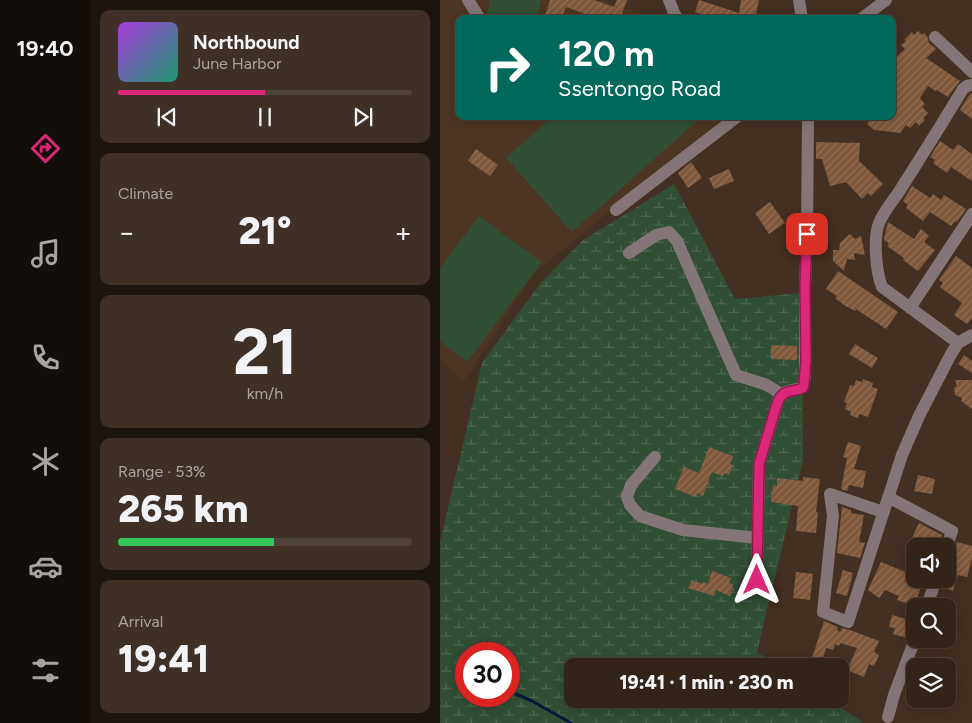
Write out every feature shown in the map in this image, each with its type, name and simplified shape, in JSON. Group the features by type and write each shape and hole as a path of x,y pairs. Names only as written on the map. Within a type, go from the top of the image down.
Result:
{"street":[{"path":"468,0 477,15"},
{"path":"669,0 675,15"},
{"path":"799,0 801,15"},
{"path":"866,15 886,0"},
{"path":"935,37 972,72"},
{"path":"958,343 882,287 878,274 877,229 882,216 898,194 964,89 972,85"},
{"path":"616,210 733,120"},
{"path":"757,580 759,464 781,394 803,388 806,376 805,287 808,120"},
{"path":"910,308 972,214"},
{"path":"629,253 656,235 669,232 677,241 736,375 767,386 781,394"},
{"path":"883,512 830,494 834,516 823,612 848,622 888,497 908,442 958,343 972,335"},
{"path":"655,457 631,485 627,497 630,505 640,516 682,530 757,538"},
{"path":"888,497 952,531 949,538"},
{"path":"888,717 912,648"}],"shaded area":[{"path":"440,0 602,0 643,15 455,15 455,120 722,120 534,273 464,381 440,359"}],"green space":[{"path":"490,0 541,0 538,15 487,14"},
{"path":"549,120 694,120 696,122 572,232 506,158"},
{"path":"674,184 735,299 802,293 803,460 757,652 766,658 564,658 564,708 841,708 864,723 440,723 440,542 482,363 540,284 582,241"},
{"path":"479,216 542,262 467,362 440,341 440,268"}],"building":[{"path":"550,0 594,0 614,7 617,0 627,0 621,15 588,15 566,7 563,15 545,15"},
{"path":"699,0 739,13 741,0 759,0 756,15 698,15 699,13 695,12"},
{"path":"918,31 922,35 924,33 927,36 929,43 936,49 926,58 960,81 948,97 928,86 920,98 925,104 922,107 928,113 923,118 925,120 919,126 916,122 910,128 906,125 900,133 874,130 867,124 870,120 896,120 896,57 905,49 901,45 906,41 904,40 912,32 914,35"},
{"path":"972,93 972,119 960,110"},
{"path":"940,141 953,150 958,144 972,154 972,181 951,167 947,173 933,163 935,160 930,157"},
{"path":"816,142 860,143 859,161 883,184 871,196 868,193 862,199 846,182 830,186 822,159 816,159"},
{"path":"476,149 498,165 490,176 468,161"},
{"path":"691,162 702,178 688,188 678,173"},
{"path":"729,169 734,181 714,189 709,178"},
{"path":"912,186 930,198 933,194 941,200 944,195 966,209 957,222 955,221 951,226 930,212 923,221 906,208 908,205 903,201"},
{"path":"770,202 785,223 769,234 755,213"},
{"path":"888,222 914,239 921,229 929,236 924,242 935,250 918,271 887,246 889,243 884,238"},
{"path":"850,234 855,239 861,236 865,255 854,253 855,260 847,259 844,271 833,261 833,250 839,250 840,243"},
{"path":"956,256 972,268 972,318 967,324 954,315 962,303 940,287 943,283 939,280"},
{"path":"838,271 898,312 886,329 856,309 855,311 844,305 835,298 837,296 826,289"},
{"path":"855,344 878,358 872,368 849,354"},
{"path":"771,345 797,346 797,360 771,359"},
{"path":"964,355 972,361 972,373 958,364"},
{"path":"863,379 873,383 872,387 878,389 868,417 859,414 858,418 850,415 851,412 845,409 847,403 844,402 850,385 854,386 856,380 862,382"},
{"path":"955,380 972,380 972,409 961,401 962,398 955,395 954,388 957,386"},
{"path":"848,442 861,446 854,469 866,471 863,488 849,485 847,491 841,489 847,458 843,457"},
{"path":"709,447 733,456 730,464 733,465 729,475 724,473 723,476 712,472 703,496 697,493 696,497 675,489 684,467 699,473"},
{"path":"918,475 935,479 932,494 914,491"},
{"path":"803,477 820,479 816,512 818,512 816,533 796,531 798,506 771,502 773,485 777,486 777,478 803,481"},
{"path":"842,507 851,510 851,513 864,515 859,542 865,543 860,558 837,553"},
{"path":"919,523 942,535 941,538 912,538"},
{"path":"957,542 972,546 972,559 967,577 958,575 956,581"},
{"path":"881,562 906,572 906,588 921,588 917,598 906,598 906,603 897,600 899,596 885,590 879,598 868,590"},
{"path":"843,570 853,573 847,596 836,593"},
{"path":"712,571 731,578 729,583 733,584 733,588 730,596 716,590 714,596 688,588 692,580 708,584"},
{"path":"796,572 813,574 810,600 793,598"},
{"path":"892,615 906,619 906,638 893,634 895,628 889,627"},
{"path":"824,621 838,627 837,630 840,632 842,628 879,641 874,652 879,655 874,666 869,664 864,677 849,671 849,666 857,648 840,643 839,646 835,644 833,650 826,648 823,658 812,658"}],"waterway":[{"path":"520,696 571,723"}],"route":[{"path":"757,580 759,464 781,394 803,388 806,376 805,287 807,234"}]}
